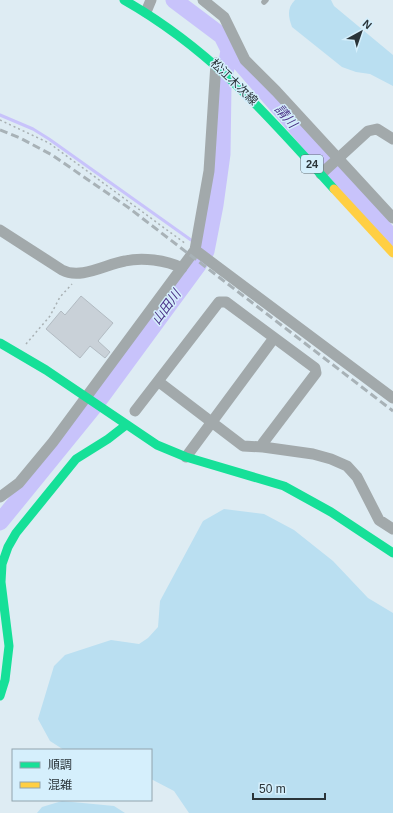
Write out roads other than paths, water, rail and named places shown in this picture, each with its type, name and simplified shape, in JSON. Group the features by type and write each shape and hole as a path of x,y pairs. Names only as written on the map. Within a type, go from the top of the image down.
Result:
{"street":[{"name":"松江木次線","path":"124,0 146,12 194,45 231,76 324,172 393,253"},
{"path":"146,12 151,0"},
{"path":"203,0 224,17 245,60 393,218"},
{"path":"0,497 19,483 92,402 182,268 201,254 218,65"},
{"path":"324,172 368,131 377,130 393,139"},
{"path":"0,230 66,272 82,272 125,261 137,260 164,262 182,268"},
{"path":"201,254 393,398"},
{"path":"135,410 219,302 226,302 315,368 316,373 263,442 263,446"},
{"path":"186,457 274,338"},
{"path":"0,343 46,370 157,445 186,457 284,486 331,512 393,553"},
{"path":"158,382 243,446 263,446 313,454 336,460 347,466 357,477 380,520 393,529"},
{"path":"0,696 7,673 9,646 8,627 1,582 2,564 8,547 16,533 76,459 126,425"}],"waterway":[{"name":"請川","path":"174,0 222,36 229,50 393,239"},
{"name":"山田川","path":"0,522 96,404 198,265 206,251 215,205 222,154 223,85 229,50"},
{"path":"0,115 33,129 49,139 191,240"},
{"name":"山田川","path":"202,248 206,251"}],"railway":[{"path":"0,130 20,138 52,155 129,208 393,411"}]}
